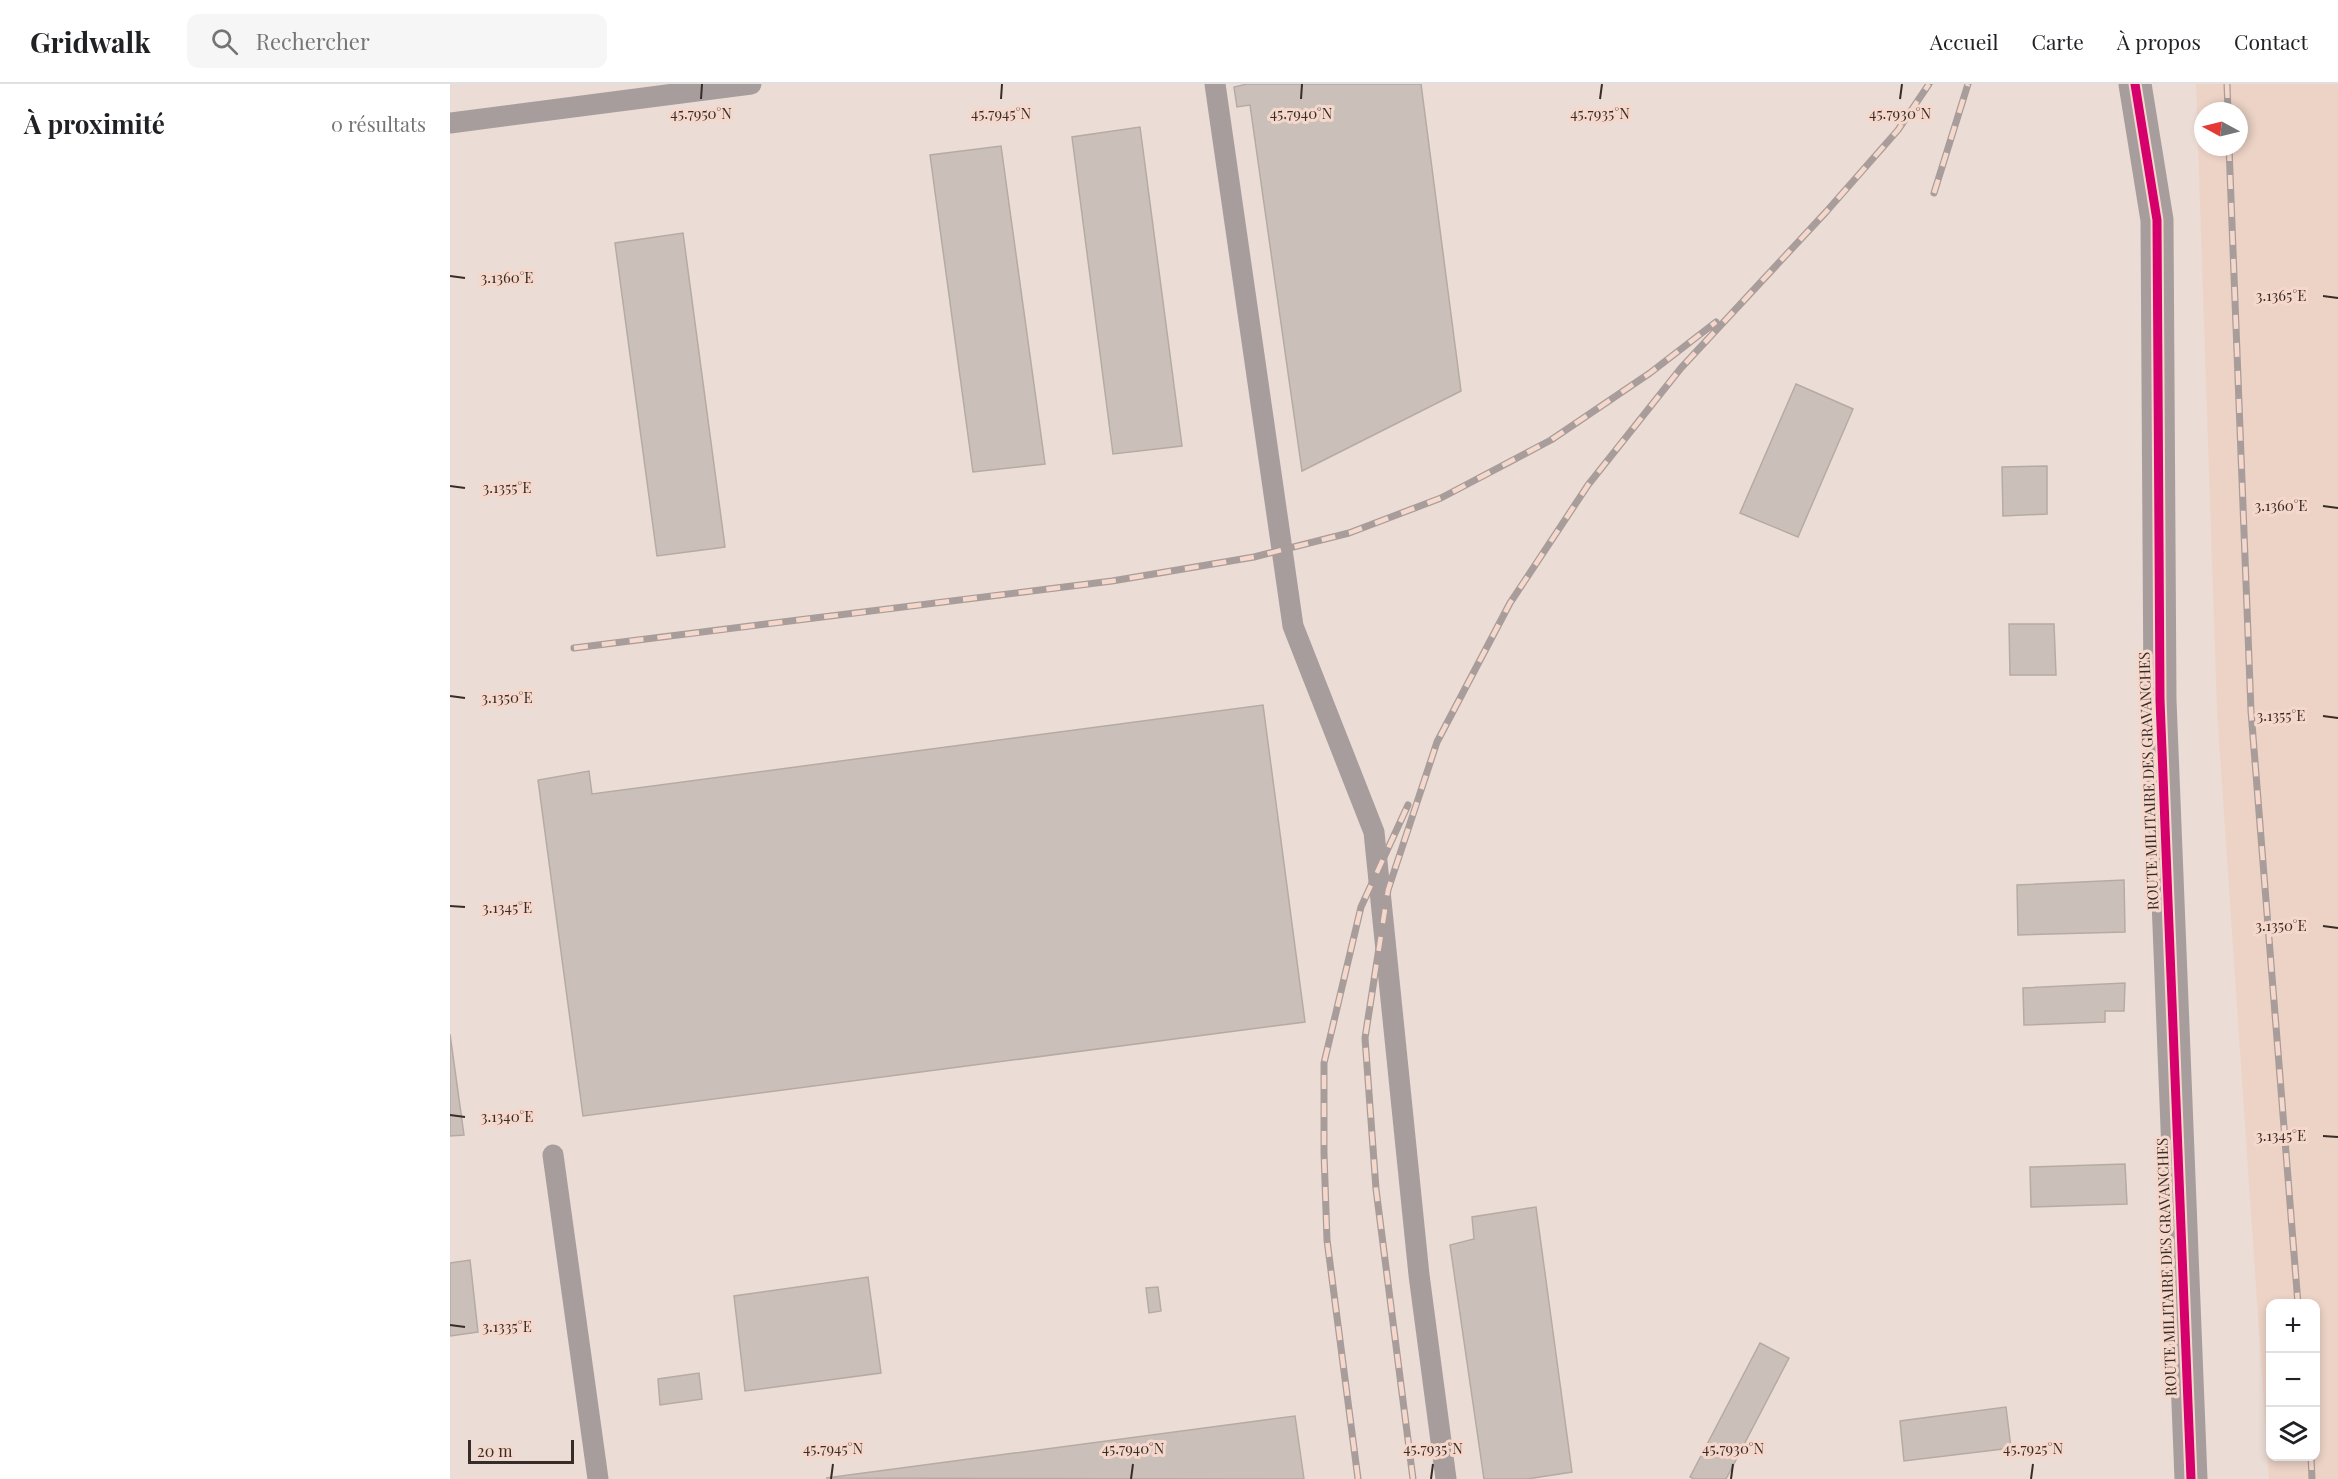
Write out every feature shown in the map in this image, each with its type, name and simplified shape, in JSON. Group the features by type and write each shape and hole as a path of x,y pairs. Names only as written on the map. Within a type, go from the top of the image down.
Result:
{"street":[{"name":"ROUTE MILITAIRE DES GRAVANCHES","path":"2135,84 2157,220 2160,700 2191,1479"}],"lane":[{"path":"450,123 751,84"},
{"path":"1215,84 1293,626 1374,832 1419,1275 1446,1479"},
{"path":"553,1155 598,1479"}],"shaded area":[{"path":"2196,84 2338,84 2338,1479 2269,1479 2268,1461 2320,1461 2320,1299 2266,1299 2266,1435 2217,711 2198,156 2248,156 2248,102 2197,102"}],"building":[{"path":"1247,84 1421,84 1461,391 1302,471 1250,105 1237,107 1234,87"},
{"path":"1140,127 1182,446 1113,454 1072,137"},
{"path":"1001,146 1045,464 973,472 930,155"},
{"path":"683,233 725,547 657,556 615,243"},
{"path":"1796,384 1853,409 1798,537 1740,513"},
{"path":"2047,466 2047,514 2003,516 2002,467"},
{"path":"2009,624 2054,624 2056,675 2010,675"},
{"path":"1263,705 1305,1022 583,1116 538,780 589,771 592,794"},
{"path":"2124,880 2125,932 2018,935 2017,885"},
{"path":"2125,983 2124,1011 2105,1011 2105,1022 2024,1025 2023,988"},
{"path":"450,1034 464,1135 450,1136"},
{"path":"2125,1164 2127,1204 2031,1207 2030,1167"},
{"path":"1536,1207 1572,1472 1527,1479 1484,1479 1450,1245 1474,1239 1472,1217"},
{"path":"470,1260 478,1332 450,1336 450,1263"},
{"path":"868,1277 881,1373 745,1391 734,1296"},
{"path":"1158,1287 1161,1311 1149,1313 1146,1288"},
{"path":"1760,1343 1789,1358 1726,1479 1690,1477"},
{"path":"699,1373 702,1399 660,1405 658,1379"},
{"path":"2006,1407 2011,1448 1904,1461 1900,1421"},
{"path":"1295,1416 1304,1479 826,1478"}],"railway":[{"path":"1413,1479 1376,1189 1365,1038 1388,890 1437,742 1510,603 1588,485 1681,368 1826,212 1898,130 1929,84"},
{"path":"1934,193 1968,84"},
{"path":"2227,84 2228,102"},
{"path":"2229,156 2251,711 2298,1299"},
{"path":"574,648 1112,581 1254,557 1349,533 1441,498 1551,440 1650,373 1716,322"},
{"path":"1358,1479 1327,1240 1324,1063 1361,907 1408,805"},
{"path":"2311,1461 2312,1479"}],"cycle path":[{"path":"2135,84 2157,220 2160,700 2191,1479"}]}
